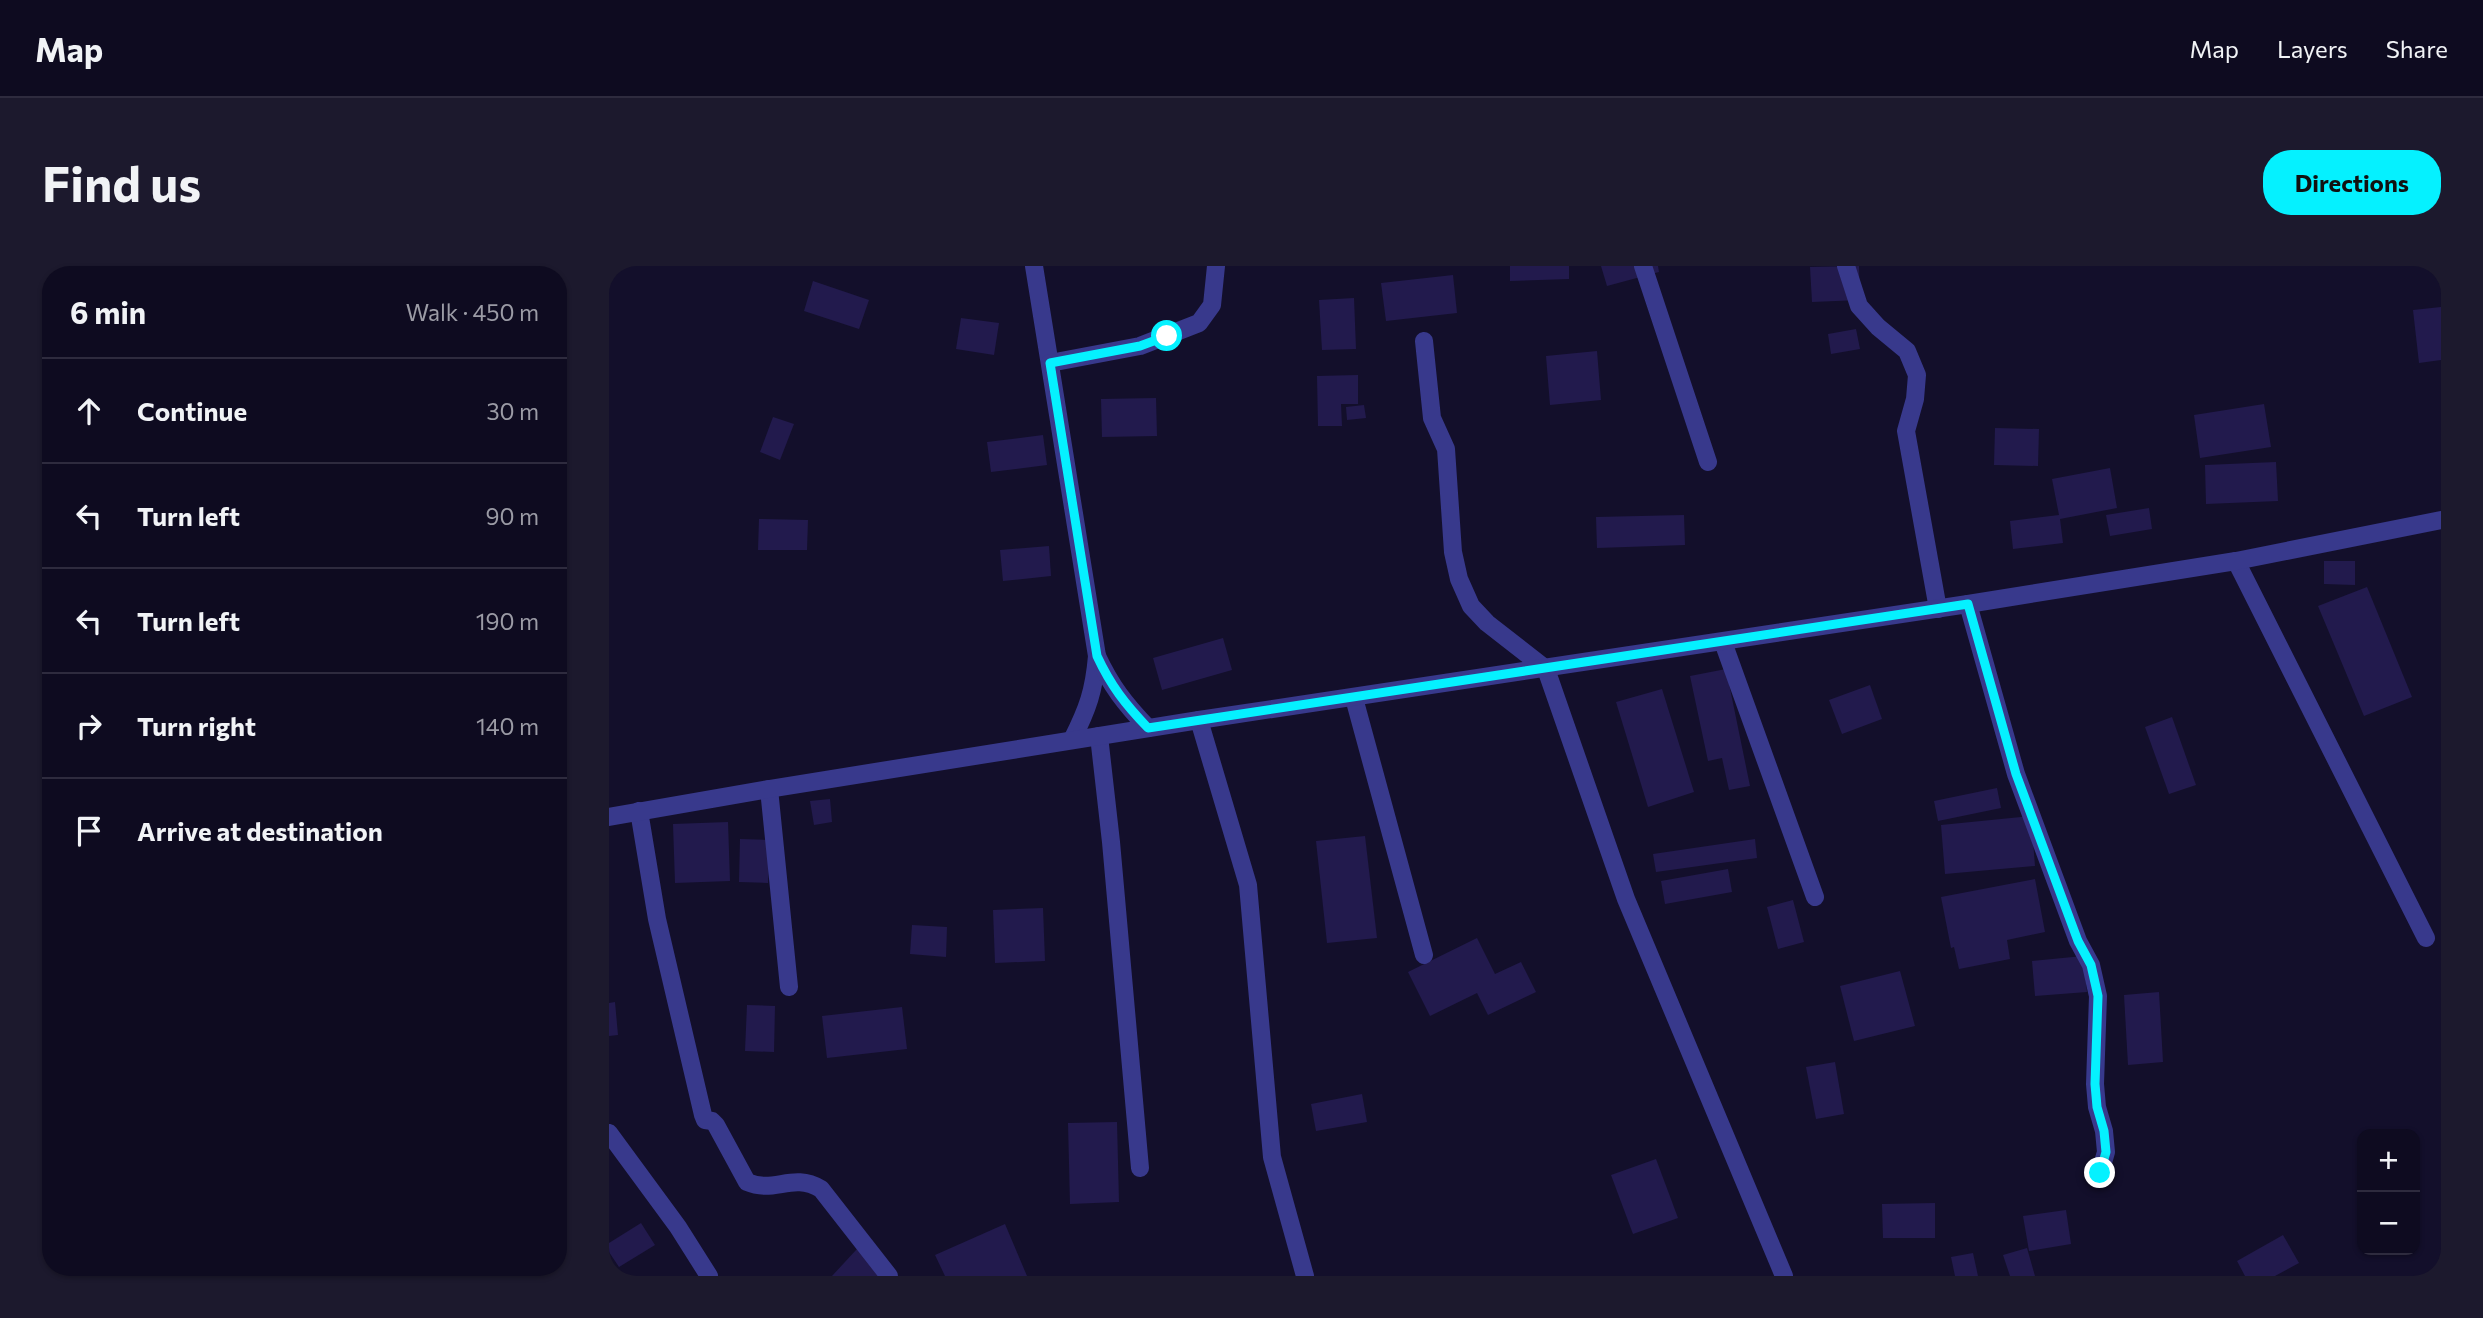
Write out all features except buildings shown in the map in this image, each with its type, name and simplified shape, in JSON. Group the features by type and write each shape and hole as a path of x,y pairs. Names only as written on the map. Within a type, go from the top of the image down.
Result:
{"street":[{"path":"1034,266 1097,656 1094,688 1086,713 1072,740"},
{"path":"1050,363 1140,346 1199,323 1212,305 1216,266"},
{"path":"1643,266 1708,462"},
{"path":"1846,266 1859,306 1878,327 1907,351 1917,374 1915,400 1906,432 1938,609"},
{"path":"1424,341 1433,418 1446,449 1453,552 1459,579 1471,606 1487,623 1546,669 1626,899 1784,1276"},
{"path":"609,817 1148,728 1938,609 2236,561 2441,520"},
{"path":"2236,561 2425,938"},
{"path":"1968,604 2016,774 2078,941 2091,965 2098,996 2095,1084 2106,1152 2100,1173"},
{"path":"1723,642 1815,898"},
{"path":"1097,656 1110,684 1124,704 1148,728"},
{"path":"1354,698 1424,955"},
{"path":"1199,720 1248,885 1272,1157 1305,1276"},
{"path":"1099,736 1140,1168"},
{"path":"769,789 789,987"},
{"path":"639,811 657,919 705,1120 716,1125 747,1182 756,1186 769,1186 808,1181 821,1189 889,1276"},
{"path":"609,1133 678,1227 709,1276"}],"route":[{"path":"1167,336 1140,346 1050,363 1097,656 1110,684 1124,704 1148,728 1968,604 2016,774 2078,941 2091,965 2098,996 2095,1084 2106,1152 2100,1173"}]}
